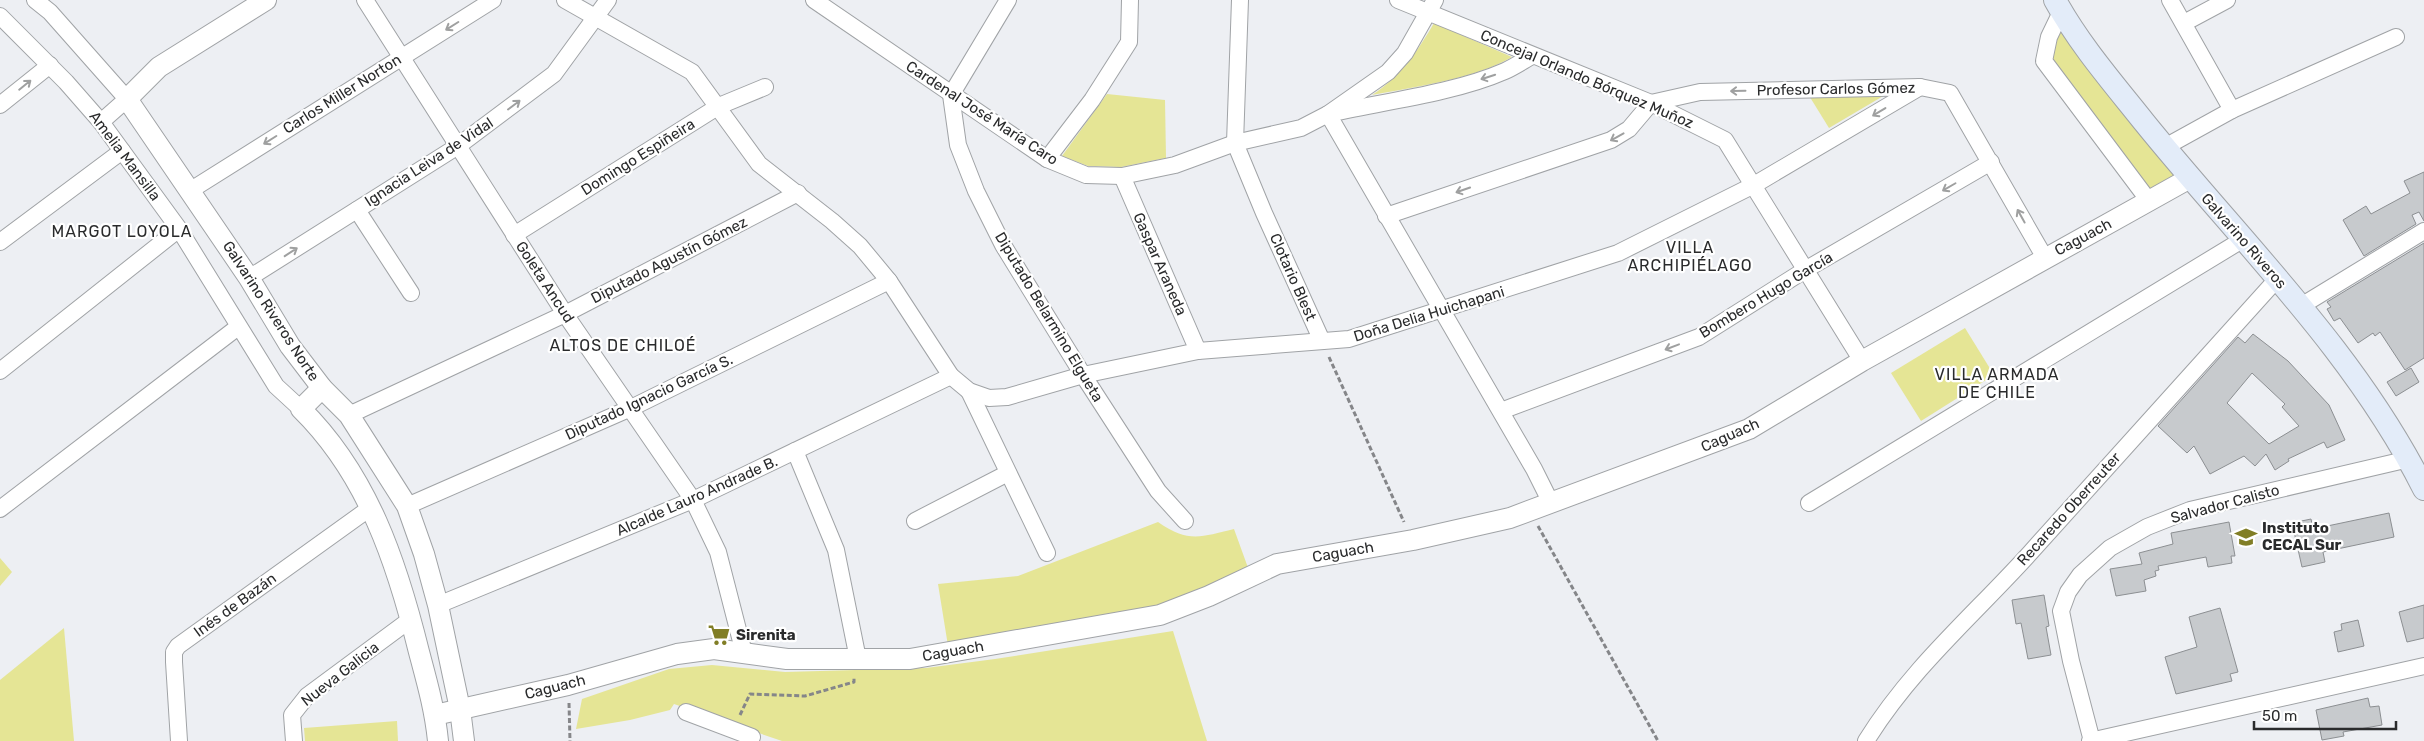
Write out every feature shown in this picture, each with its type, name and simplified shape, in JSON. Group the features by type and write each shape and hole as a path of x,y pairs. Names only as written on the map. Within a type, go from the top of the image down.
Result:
{"main road":[{"name":"Galvarino Riveros","path":"2058,6 2117,88 2164,147 2242,240 2301,306 2365,388 2409,459 2424,489"}],"street":[{"name":"Galvarino Riveros Norte","path":"35,0 50,12 126,99 191,190 250,278 290,346 322,388 349,415 407,506 424,554 438,605 460,709 464,741"},
{"path":"101,122 159,67 266,0"},
{"name":"Goleta Ancud","path":"365,0 565,314 693,500 718,552 744,653"},
{"name":"Carlos Miller Norton","path":"191,190 493,0"},
{"path":"565,0 692,72 719,106 759,164 798,193 860,246 889,281 951,376 969,391 1047,554"},
{"name":"Ignacia Leiva de Vidal","path":"250,278 458,146 554,74 608,0"},
{"name":"Cardenal José María Caro","path":"814,0 1047,159 1086,175 1122,176 1175,165 1235,143 1301,128 1328,114 1388,72 1405,53 1433,6"},
{"path":"951,95 1008,0"},
{"path":"1047,159 1092,100 1129,42 1130,0"},
{"name":"Clotario Blest","path":"1240,0 1235,143 1264,213 1322,341"},
{"name":"Concejal Orlando Bórquez Muñoz","path":"1398,0 1433,6 1532,56 1651,103 1725,140 1862,361"},
{"path":"2170,0 2232,110"},
{"path":"2184,23 2227,0"},
{"path":"2058,6 2048,37 2044,60 2149,201"},
{"name":"Amelia Mansilla","path":"0,16 50,65 101,122 179,229 276,386 301,409"},
{"path":"2164,147 2232,110 2396,36"},
{"path":"1532,56 1506,71 1486,78 1440,91 1328,114 1500,411 1551,503"},
{"path":"0,105 50,65"},
{"name":"Domingo Espiñeira","path":"514,235 719,106 765,87"},
{"name":"Profesor Carlos Gómez","path":"1651,103 1700,92 1920,87 1950,92 2045,258"},
{"name":"Doña Delia Huichapani","path":"969,391 989,398 1007,396 1083,376 1198,351 1349,339 1442,310 1618,252 1754,185 1920,87"},
{"name":"Diputado Belarmino Elgueta","path":"951,95 958,145 976,191 1003,245 1083,376 1158,491 1185,521"},
{"path":"1386,216 1611,140 1628,129 1651,103"},
{"path":"0,242 122,151"},
{"name":"Bombero Hugo García","path":"1500,411 1699,337 1806,270 1991,162"},
{"name":"Gaspar Araneda","path":"1122,176 1198,351"},
{"name":"Caguach","path":"435,715 568,685 677,654 714,649 787,659 910,659 1160,615 1209,596 1276,564 1412,540 1510,518 1749,429 1862,361 2190,178"},
{"name":"Diputado Agustín Gómez","path":"349,415 565,314 798,193"},
{"path":"356,210 412,292"},
{"path":"0,371 179,229"},
{"path":"2301,306 2424,231"},
{"path":"1809,503 2242,240"},
{"name":"Recaredo Oberreuter","path":"1866,741 1886,711 1927,658 2029,555 2277,280"},
{"name":"Diputado Ignacio García S.","path":"407,506 631,408 889,281"},
{"path":"0,509 238,327"},
{"name":"Alcalde Lauro Andrade B.","path":"438,605 693,500 951,376"},
{"path":"322,388 301,409 324,433 341,455 370,508 403,587 435,715 438,741"},
{"path":"795,451 836,550 858,659"},
{"name":"Salvador Calisto","path":"2091,741 2061,611 2068,592 2080,575 2110,548 2147,527 2190,510 2409,459"},
{"path":"915,521 1008,473"},
{"name":"Inés de Bazán","path":"179,741 174,662 174,652 178,646 370,508"},
{"name":"Nueva Galicia","path":"294,741 292,715 307,696 411,619"},
{"path":"2091,741 2424,666"},
{"path":"686,712 734,729 755,740"}],"path":[{"path":"1322,341 1412,540"},
{"path":"1529,511 1658,741"},
{"path":"734,729 750,694 806,696 854,682 858,659"},
{"path":"568,685 570,741"}],"shaded area":[{"path":"1434,23 1512,57 1497,65 1463,77 1372,95 1392,80 1408,63"},
{"path":"2062,24 2181,176 2152,193 2051,60 2051,47"},
{"path":"1890,92 1829,128 1808,94"},
{"path":"1107,94 1165,100 1166,158 1121,167 1088,166 1062,156"},
{"path":"1965,328 1994,375 1921,421 1891,373"},
{"path":"1158,522 1169,529 1187,536 1203,536 1234,529 1251,576 1209,596 949,652 938,584 1018,576"},
{"path":"0,558 12,572 0,586"},
{"path":"64,628 74,741 0,741 0,680"},
{"path":"1173,631 1207,741 782,741 674,704 670,710 630,720 576,729 582,699 669,669 712,665 785,672 926,668"},
{"path":"397,721 398,741 305,741 304,728"}],"building":[{"path":"2424,172 2424,221 2419,212 2412,215 2416,224 2364,256 2343,220 2366,206 2371,214 2410,193 2404,181"},
{"path":"2424,243 2424,358 2405,370 2380,332 2375,336 2373,333 2358,343 2340,318 2334,321 2327,309 2331,307 2327,302"},
{"path":"2253,334 2288,361 2329,405 2345,440 2327,448 2324,442 2288,459 2289,461 2275,470 2266,454 2255,466 2244,456 2210,474 2194,446 2187,453 2158,426 2238,337 2245,343","holes":["2252,373 2285,404 2282,407 2299,426 2269,444 2227,403"]},
{"path":"2411,368 2419,382 2396,396 2387,382"},
{"path":"2389,513 2394,537 2323,552 2325,562 2302,567 2292,523 2311,519 2313,529"},
{"path":"2229,522 2235,556 2231,556 2232,563 2208,567 2206,557 2158,566 2159,570 2155,571 2156,576 2144,580 2146,591 2116,596 2110,569 2142,564 2139,553 2173,544 2171,533"},
{"path":"2044,595 2049,626 2046,627 2051,655 2028,659 2021,623 2016,624 2012,600"},
{"path":"2424,605 2424,638 2407,642 2399,612"},
{"path":"2220,608 2238,672 2230,674 2232,681 2176,694 2165,657 2197,647 2189,617"},
{"path":"2358,620 2364,646 2338,652 2334,632 2342,630 2341,624"},
{"path":"2368,698 2370,707 2379,706 2382,725 2343,732 2344,736 2322,740 2316,710"}],"place":[{"name":"Instituto CECAL Sur","path":"2246,537"},
{"name":"Sirenita","path":"719,635"}],"district":[{"name":"MARGOT LOYOLA","path":"122,231"},
{"name":"VILLA ARCHIPIÉLAGO","path":"1690,256"},
{"name":"ALTOS DE CHILOÉ","path":"623,345"},
{"name":"VILLA ARMADA DE CHILE","path":"1997,383"}]}
